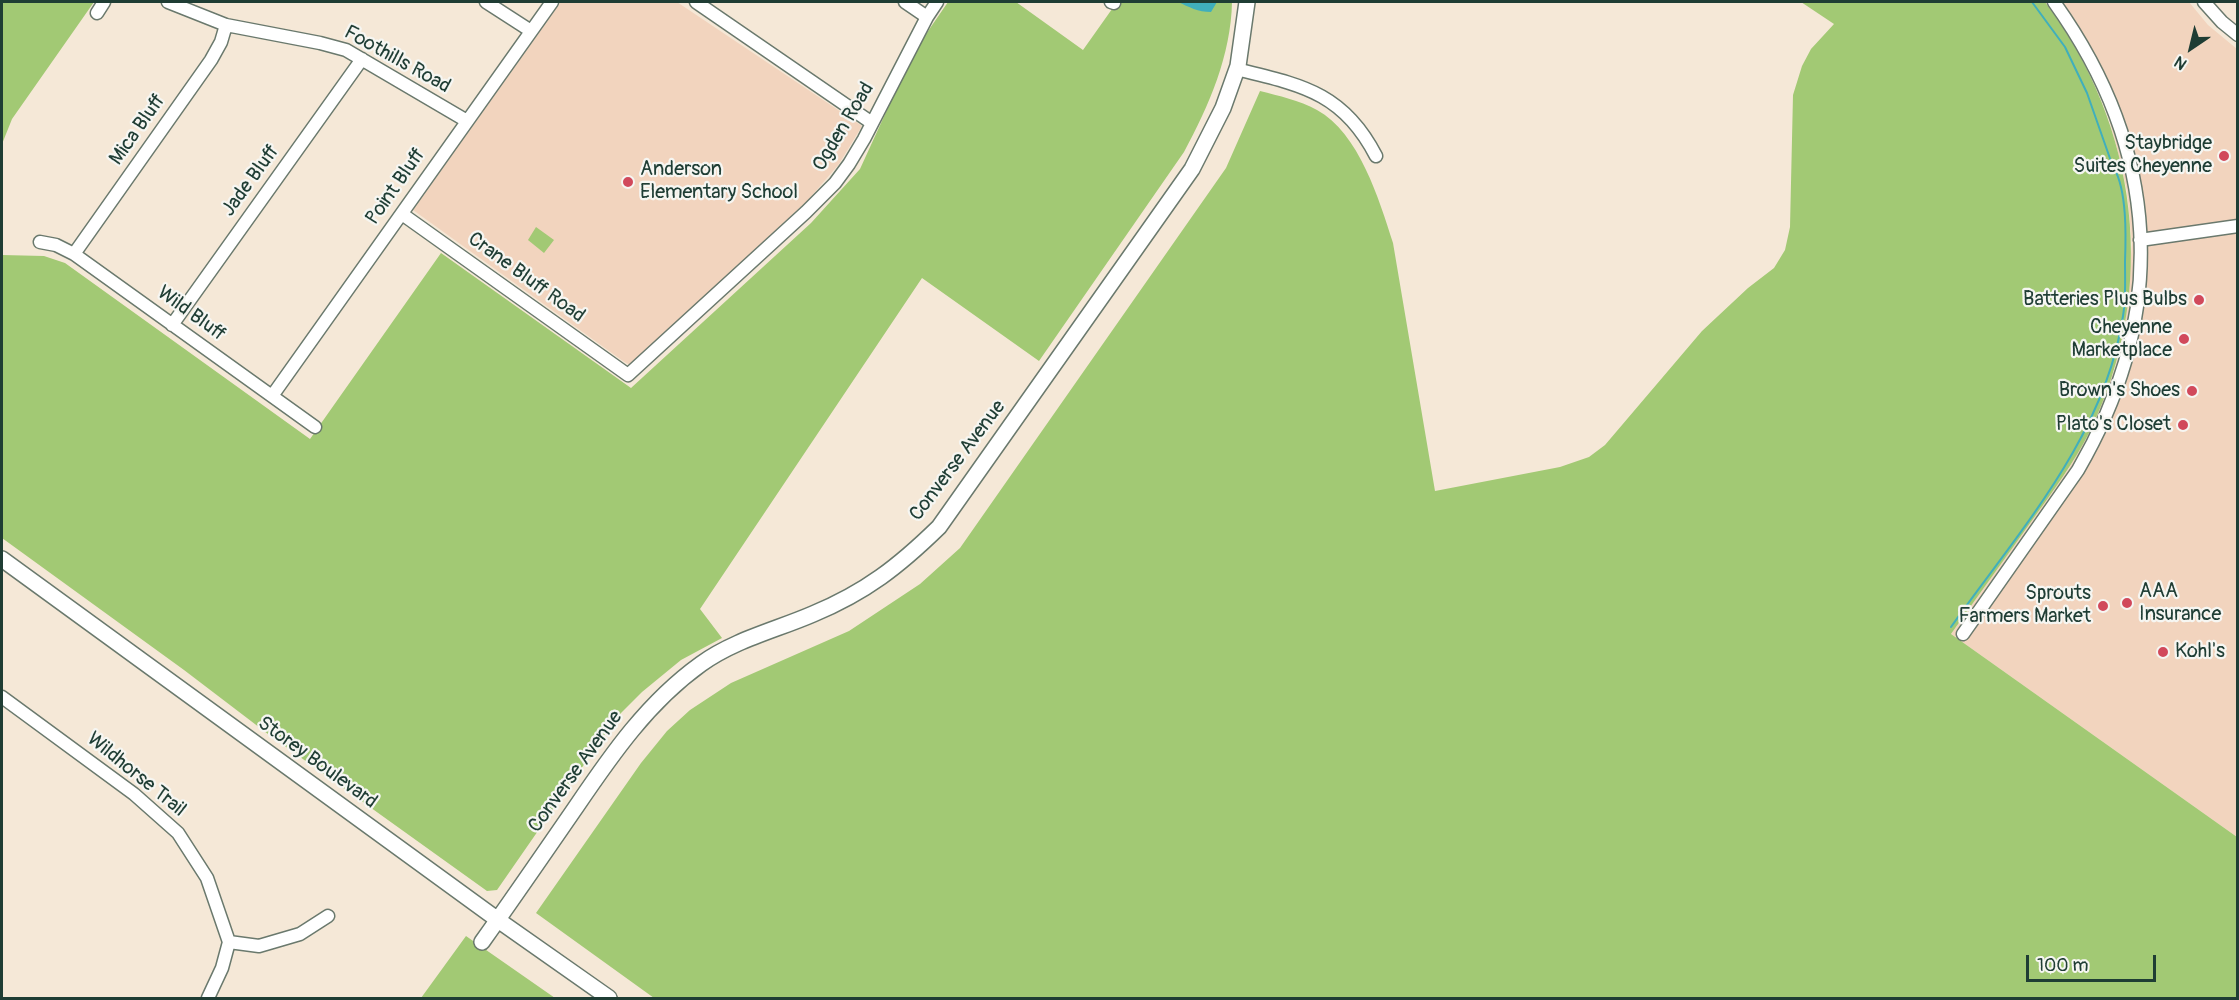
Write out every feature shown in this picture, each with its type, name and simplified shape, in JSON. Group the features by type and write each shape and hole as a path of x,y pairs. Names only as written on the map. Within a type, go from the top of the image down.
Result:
{"main road":[{"name":"Converse Avenue","path":"483,942 617,748 642,717 673,686 702,663 736,645 813,615 880,580 910,555 939,526 1192,169 1223,108 1236,69 1247,2"},
{"name":"Storey Boulevard","path":"2,559 609,999"}],"street":[{"path":"97,12 104,2"},
{"name":"Foothills Road","path":"168,2 226,25 346,50 467,122"},
{"path":"486,2 531,32"},
{"name":"Point Bluff","path":"272,396 552,2"},
{"path":"696,2 872,123"},
{"path":"905,2 927,17"},
{"name":"Ogden Road","path":"628,375 819,199 849,164 937,2"},
{"path":"1963,634 2078,470 2095,442 2118,385 2133,335 2141,261 2134,178 2127,147 2116,114 2089,54 2054,2"},
{"path":"2204,2 2222,22 2238,34"},
{"name":"Mica Bluff","path":"74,254 215,54 226,25"},
{"name":"Jade Bluff","path":"172,325 362,59"},
{"path":"1236,69 1297,85 1331,102 1344,111 1362,131 1376,156"},
{"name":"Crane Bluff Road","path":"402,214 628,375"},
{"path":"2140,240 2238,226"},
{"name":"Wild Bluff","path":"40,242 56,245 74,254 315,427"},
{"name":"Wildhorse Trail","path":"2,697 135,795 177,833 207,878 229,942"},
{"path":"208,999 222,968 229,942 259,946 300,934 328,916"}],"shaded area":[{"name":"Anderson Elementary School","path":"561,2 677,2 862,126 839,164 808,200 632,364 623,361 413,210"},
{"path":"2045,2 2189,2 2208,25 2237,49 2237,837 1951,634 2069,468 2089,432 2115,368 2125,325 2132,244 2127,191 2116,144 2107,113 2092,77"}],"green space":[{"path":"2,2 94,2 12,119 2,144"},
{"path":"948,2 1016,2 1083,50 1117,2 1232,2 1228,41 1217,80 1184,152 1039,361 922,278 700,609 722,638 681,660 642,692 617,717 497,890 487,891 268,734 2,538 2,255 44,256 65,263 310,439 441,253 631,388 811,223 860,169 913,53"},
{"path":"1801,2 2045,2 2077,50 2101,102 2119,155 2129,210 2131,266 2125,322 2112,377 2090,431 2070,466 1951,634 2237,837 2237,998 654,998 536,913 641,763 667,731 690,710 731,683 849,631 920,584 960,548 1226,168 1260,91 1303,104 1317,110 1332,121 1345,134 1366,169 1393,243 1435,491 1560,467 1589,457 1605,445 1702,331 1748,288 1774,268 1785,250 1790,227 1793,95 1802,66 1811,49 1834,24"},
{"path":"536,227 554,240 544,253 528,240"},
{"path":"466,936 555,998 421,998"}],"water":[{"path":"1178,2 1217,2 1211,12 1198,10"}],"waterway":[{"path":"2032,2 2065,47 2087,93 2113,167"},
{"path":"1951,627 2056,481 2079,442 2098,402 2113,360 2124,309 2126,239 2121,189 2114,168"}],"place":[{"name":"Staybridge Suites Cheyenne","path":"2224,156"},
{"name":"Anderson Elementary School","path":"628,182"},
{"name":"Batteries Plus Bulbs","path":"2199,300"},
{"name":"Cheyenne Marketplace","path":"2184,339"},
{"name":"Brown's Shoes","path":"2192,391"},
{"name":"Plato's Closet","path":"2183,425"},
{"name":"AAA Insurance","path":"2127,603"},
{"name":"Sprouts Farmers Market","path":"2103,606"},
{"name":"Kohl's","path":"2163,652"}]}
